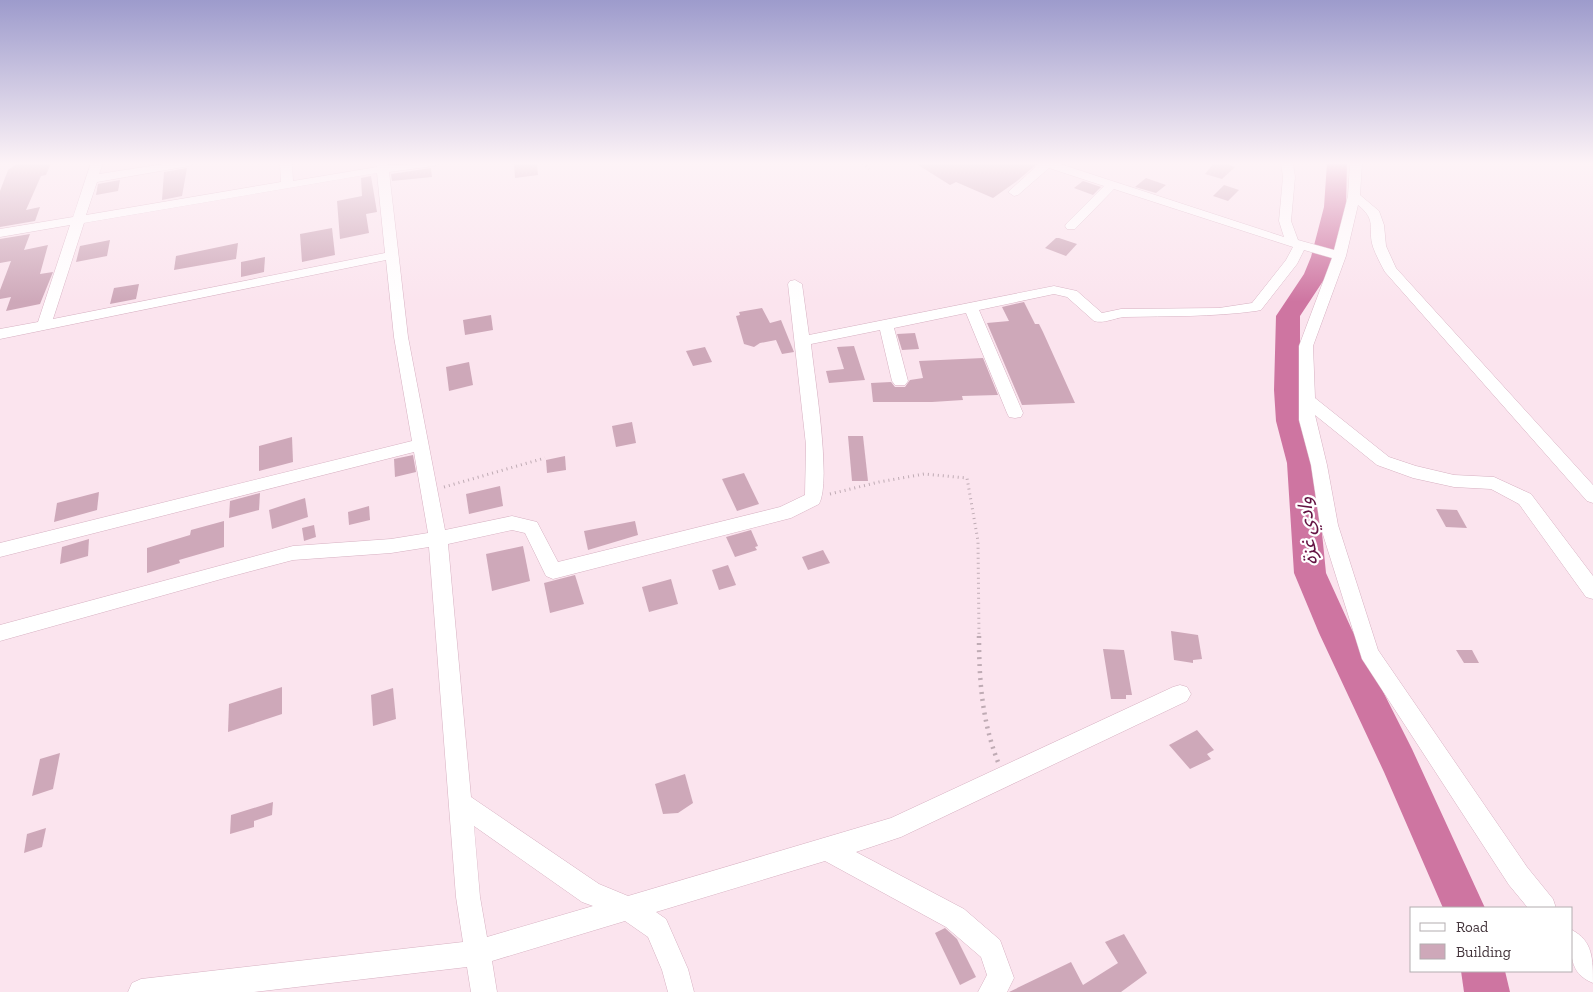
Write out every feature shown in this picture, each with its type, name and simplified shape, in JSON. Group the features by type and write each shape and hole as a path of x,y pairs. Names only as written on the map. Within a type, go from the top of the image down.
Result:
{"street":[{"path":"44,325 82,209"},
{"path":"0,233 144,209"},
{"path":"388,209 401,336 438,539 468,897 484,992"},
{"path":"1071,226 1088,209"},
{"path":"1188,209 1335,255"},
{"path":"1286,209 1285,222 1292,236 1302,246"},
{"path":"1350,209 1306,346 1307,420 1319,466 1329,525 1369,653 1518,876 1543,907"},
{"path":"1371,209 1378,225 1379,246 1390,269 1593,496"},
{"path":"803,341 1054,290 1072,294 1098,318 1121,313 1219,312 1256,307 1302,246"},
{"path":"0,334 393,255"},
{"path":"0,633 293,553 391,546 438,539 512,523 530,527 552,571 785,513 813,499 815,486 814,445 795,284"},
{"path":"971,308 1015,412"},
{"path":"886,325 900,381"},
{"path":"1306,399 1383,460 1413,472 1454,481 1494,483 1525,498 1593,591"},
{"path":"0,550 308,474 421,444"},
{"path":"141,992 477,953 892,829 1180,694"},
{"path":"460,804 591,893 628,908 656,928 675,969 681,992"},
{"path":"826,848 955,918 991,949 1001,978 991,992"},
{"path":"1573,944 1593,970"}],"path":[{"path":"429,492 545,458"},
{"path":"813,499 879,482 924,474 967,478 979,547 980,684 990,746 1006,776"}],"building":[{"path":"0,209 39,209 35,221 0,227"},
{"path":"338,209 377,209 377,212 366,214 369,233 340,239"},
{"path":"332,228 335,255 302,262 300,234"},
{"path":"30,234 24,250 48,245 40,274 53,272 40,304 6,311 11,297 0,299 0,290 11,261 0,263 0,239"},
{"path":"1056,238 1077,244 1066,256 1045,248"},
{"path":"110,240 107,256 76,262 80,246"},
{"path":"238,243 236,259 174,270 176,256"},
{"path":"265,257 264,272 241,277 241,262"},
{"path":"139,284 136,299 110,304 114,288"},
{"path":"1024,302 1035,324 1039,324 1075,403 1022,405 987,323 1009,321 1002,307"},
{"path":"762,308 770,323 781,320 794,352 782,354 776,340 760,343 754,347 744,344 736,316 740,315 739,312"},
{"path":"491,315 493,330 465,335 463,320"},
{"path":"915,333 919,349 902,350 897,334"},
{"path":"854,346 865,380 829,383 826,371 844,369 837,347"},
{"path":"705,347 712,362 693,366 686,351"},
{"path":"983,358 998,395 962,396 963,400 932,402 873,402 871,383 891,382 895,387 905,387 910,380 923,378 919,361"},
{"path":"469,362 473,385 449,391 446,367"},
{"path":"632,422 636,443 616,447 612,426"},
{"path":"848,436 863,436 868,481 852,481"},
{"path":"292,437 293,462 259,471 259,446"},
{"path":"413,455 416,472 395,477 394,459"},
{"path":"565,456 566,470 547,473 546,460"},
{"path":"744,473 759,504 737,511 722,479"},
{"path":"500,486 503,506 469,514 466,494"},
{"path":"99,492 97,510 54,522 57,503"},
{"path":"260,493 259,510 229,518 230,501"},
{"path":"305,498 308,517 272,529 269,510"},
{"path":"369,506 370,520 349,525 348,512"},
{"path":"1436,509 1457,510 1467,528 1446,527"},
{"path":"224,521 224,547 179,560 180,563 147,573 147,548 190,535 191,530"},
{"path":"635,521 638,535 588,550 584,531"},
{"path":"314,525 316,537 304,541 302,528"},
{"path":"751,530 758,546 755,547 757,550 735,557 726,537"},
{"path":"89,539 88,556 60,564 62,547"},
{"path":"523,546 530,581 492,591 486,554"},
{"path":"823,550 830,563 808,570 802,557"},
{"path":"728,565 736,585 719,590 712,570"},
{"path":"575,575 584,604 550,613 544,583"},
{"path":"671,579 678,604 649,612 642,587"},
{"path":"1171,631 1198,635 1202,659 1193,660 1193,663 1174,660"},
{"path":"1103,649 1124,650 1132,695 1126,695 1126,699 1111,699"},
{"path":"1456,650 1472,650 1479,663 1464,663"},
{"path":"282,687 282,714 228,732 229,704"},
{"path":"393,688 396,719 373,726 371,695"},
{"path":"1197,730 1214,750 1207,754 1211,759 1190,769 1169,745"},
{"path":"60,753 53,789 32,796 40,759"},
{"path":"685,774 693,803 678,813 663,814 655,784"},
{"path":"273,802 272,815 254,821 254,827 230,834 231,815"},
{"path":"46,828 42,847 24,853 27,834"},
{"path":"945,928 957,939 976,977 960,985 935,933"},
{"path":"1124,934 1147,973 1121,992 1009,992 1071,962 1083,985 1118,963 1105,942"}],"waterway":[{"name":"وادي غزة","path":"1334,209 1322,257 1315,275 1288,316 1287,390 1290,421 1301,463 1310,573 1336,633 1399,762 1464,907"},
{"name":"وادي غزة","path":"1483,972 1487,992"}]}
